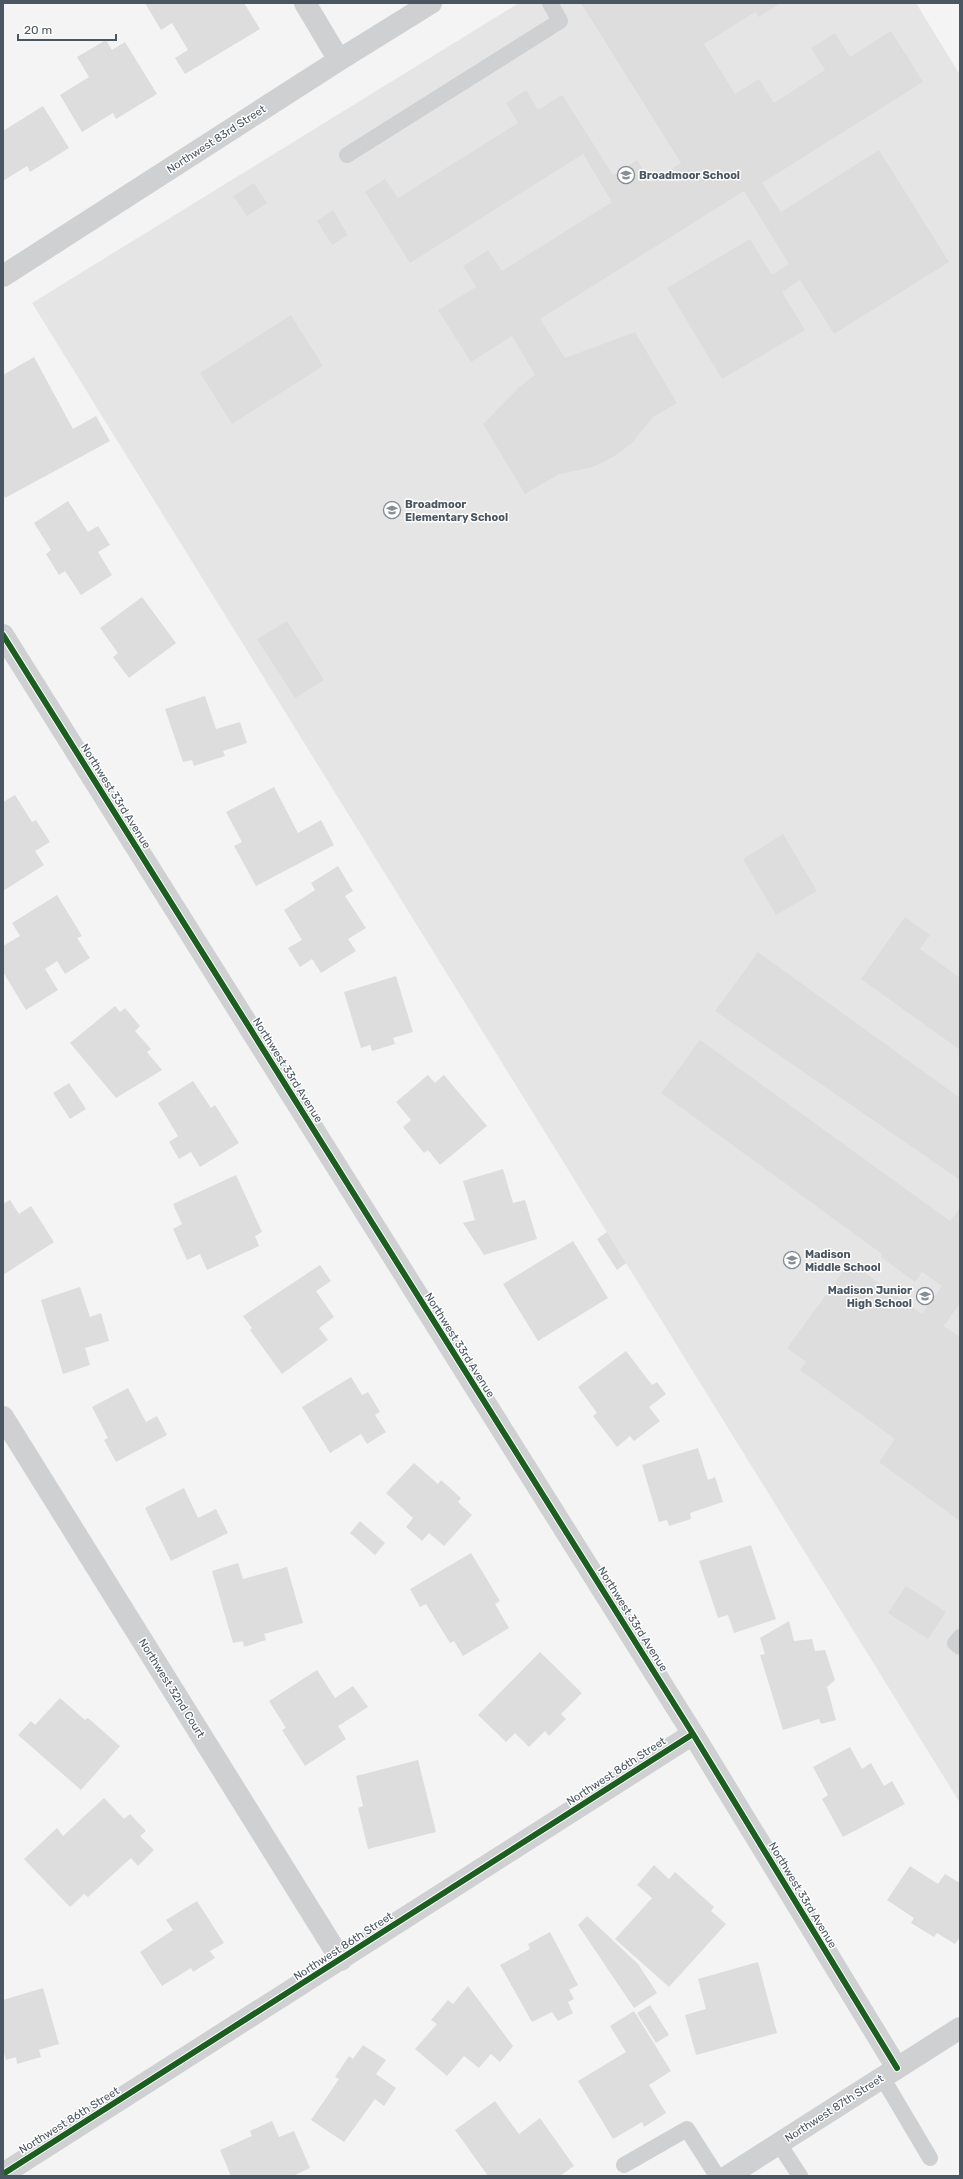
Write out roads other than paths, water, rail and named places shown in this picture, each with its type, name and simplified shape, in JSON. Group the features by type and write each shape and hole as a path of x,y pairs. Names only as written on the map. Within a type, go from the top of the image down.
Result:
{"street":[{"path":"305,3 339,60"},
{"name":"Northwest 83rd Street","path":"3,276 339,60 431,3"},
{"name":"Northwest 33rd Avenue","path":"3,635 693,1734 890,2072"},
{"name":"Northwest 32nd Court","path":"3,1417 341,1960"},
{"name":"Northwest 86th Street","path":"3,2174 341,1960 693,1734"},
{"name":"Northwest 87th Street","path":"728,2176 960,2028"}],"lane":[{"path":"347,155 560,21 550,3"},
{"path":"960,1637 955,1643 960,1647"},
{"path":"890,2072 930,2158"},
{"path":"624,2165 687,2129 717,2176"},
{"path":"779,2144 800,2176"}],"place":[{"name":"Broadmoor School","path":"626,175"},
{"name":"Broadmoor Elementary School","path":"392,510"},
{"name":"Madison Middle School","path":"792,1260"},
{"name":"Madison Junior High School","path":"925,1296"}]}
